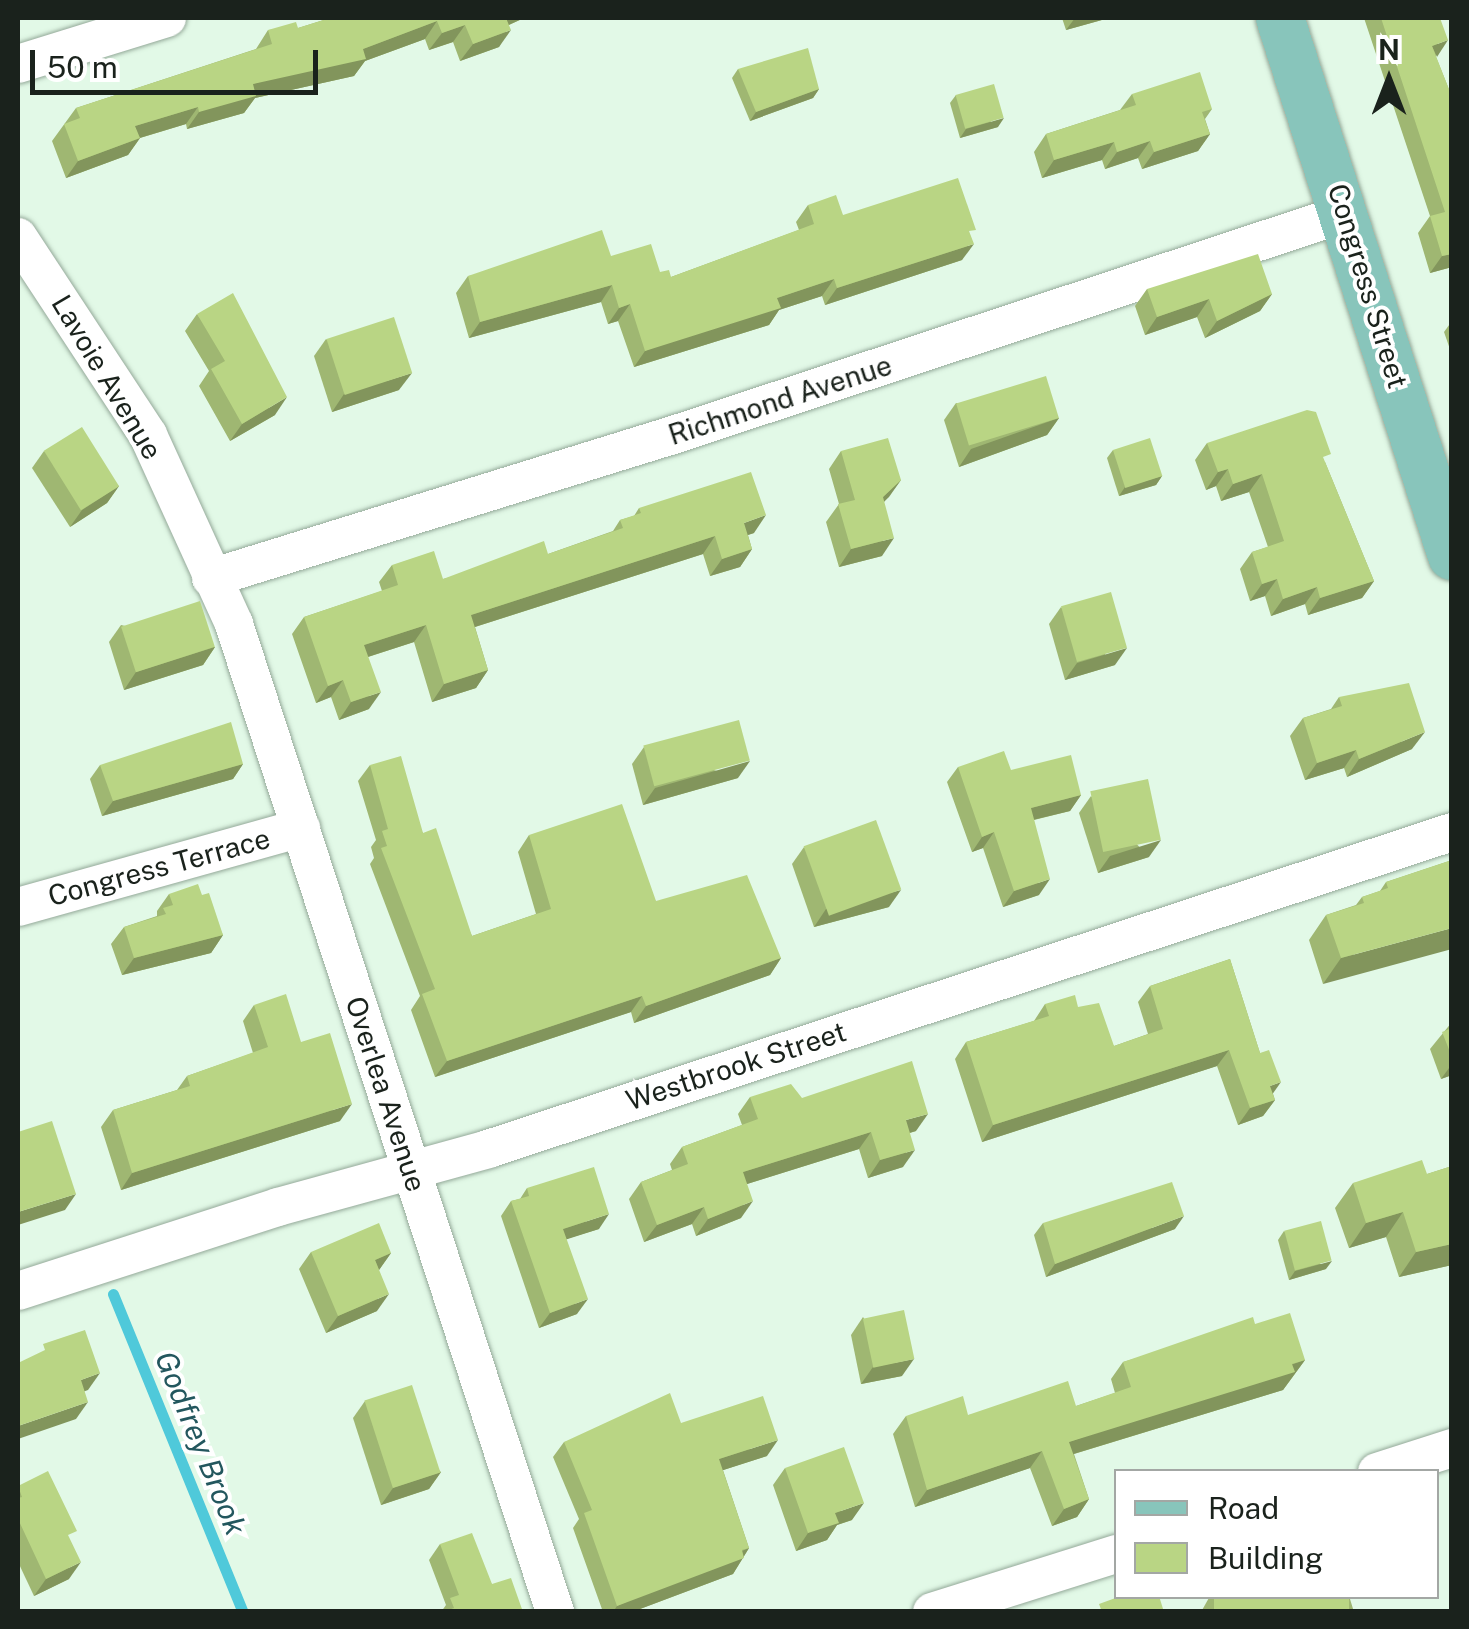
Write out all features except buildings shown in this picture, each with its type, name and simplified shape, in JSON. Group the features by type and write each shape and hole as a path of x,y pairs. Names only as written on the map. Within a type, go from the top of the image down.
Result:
{"main road":[{"name":"Congress Street","path":"1280,18 1346,213 1452,556"}],"street":[{"path":"18,64 166,18"},
{"name":"Richmond Avenue","path":"211,578 670,436 1346,213"},
{"name":"Lavoie Avenue","path":"18,237 148,435 211,578"},
{"name":"Overlea Avenue","path":"211,578 234,624 555,1612"},
{"name":"Congress Terrace","path":"18,906 301,828"},
{"name":"Westbrook Street","path":"18,1291 410,1171 1452,832"},
{"path":"1387,1469 1452,1448"},
{"path":"932,1612 1114,1555"}],"waterway":[{"name":"Godfrey Brook","path":"113,1294 243,1612"}]}
